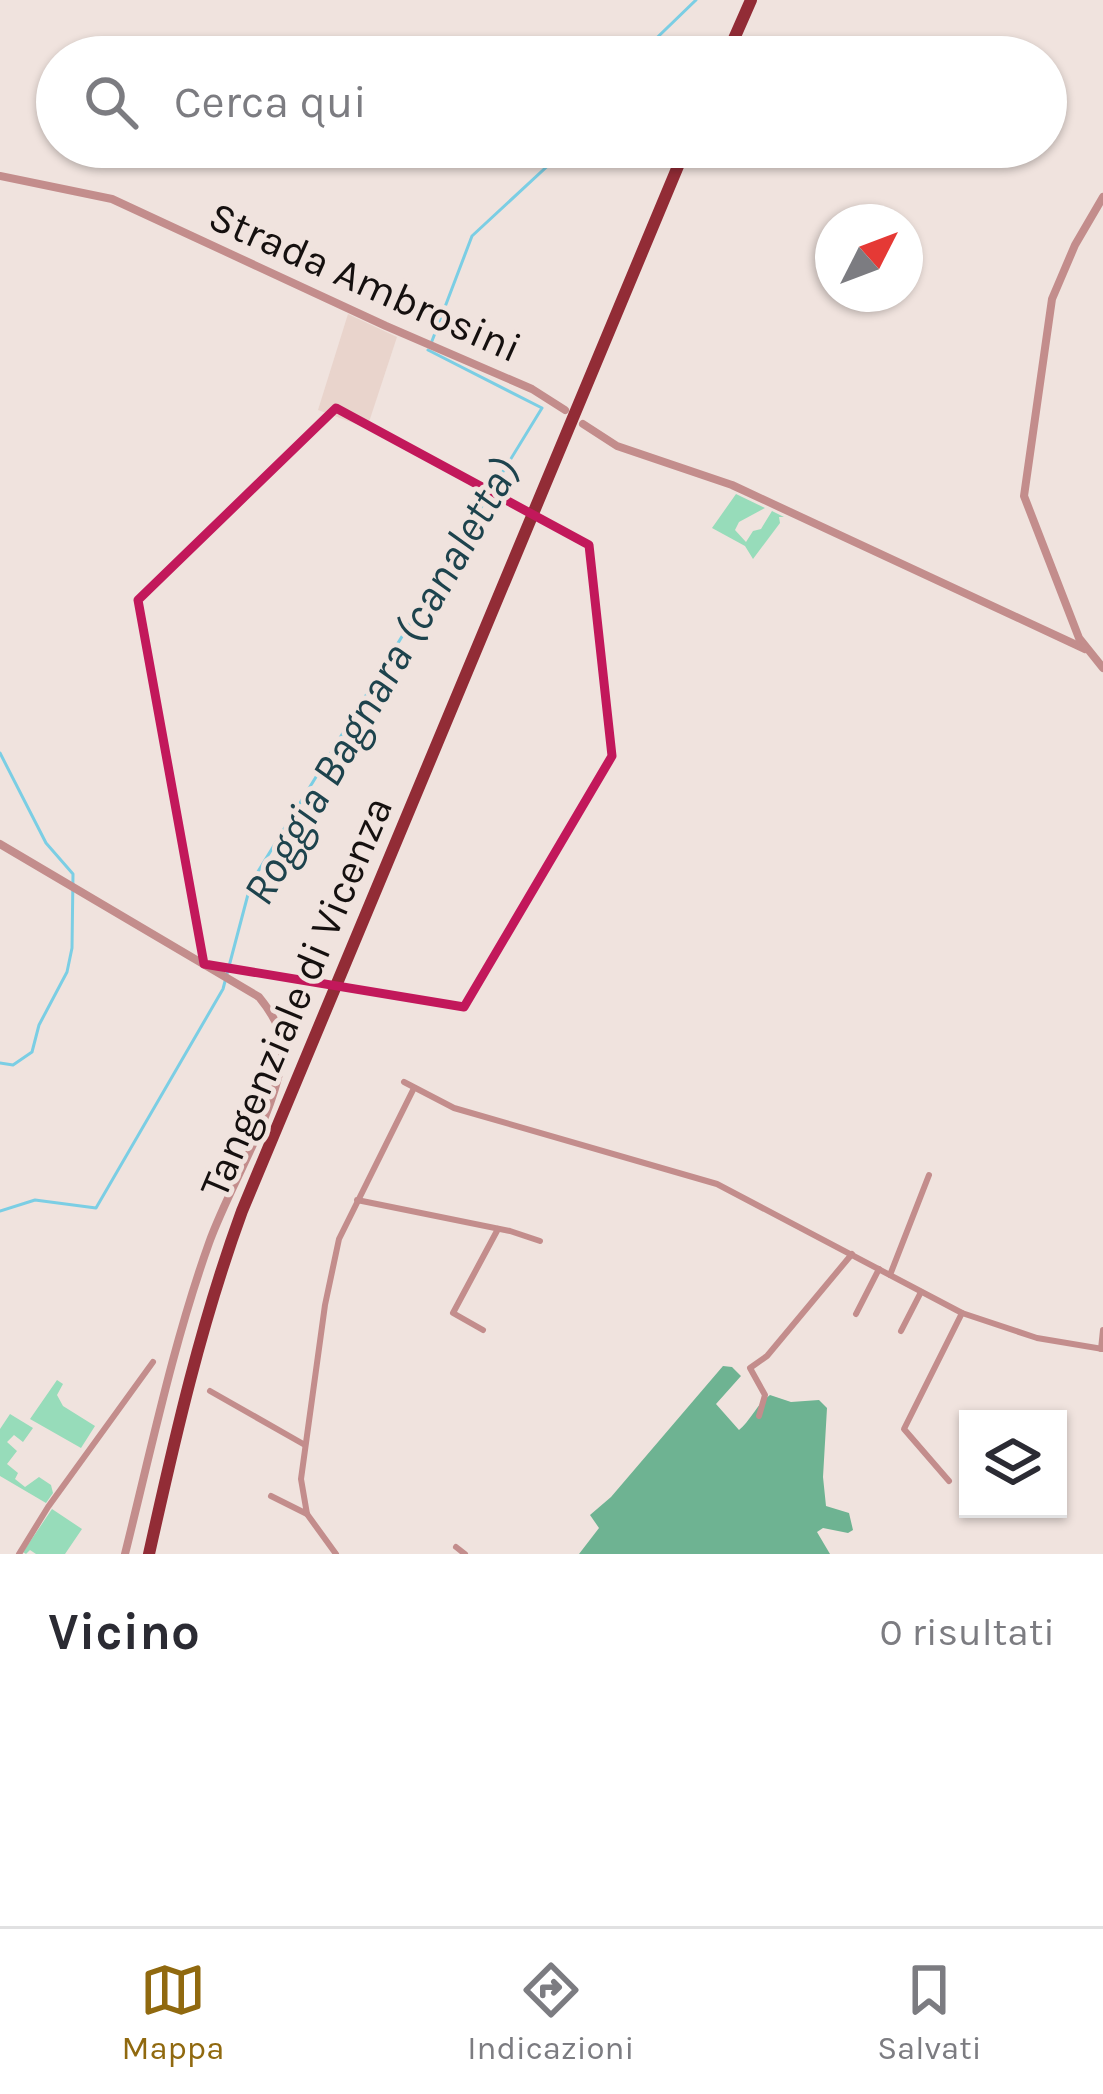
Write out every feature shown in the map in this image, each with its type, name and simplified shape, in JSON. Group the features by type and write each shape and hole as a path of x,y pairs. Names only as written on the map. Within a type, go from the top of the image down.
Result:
{"highway":[{"path":"735,36 751,0"},
{"name":"Tangenziale di Vicenza","path":"148,1554 184,1395 242,1211 677,168"}],"street":[{"name":"Strada Ambrosini","path":"0,176 112,199 365,317 532,388 565,410"},
{"path":"1085,649 1024,496 1052,299 1103,197"},
{"path":"583,424 617,446 718,479 1085,649 1103,667"},
{"path":"0,844 259,998 279,1025 283,1047 269,1102 195,1281 125,1554"},
{"path":"404,1082 454,1108 717,1184 962,1313 1036,1338 1102,1349 1103,1330"},
{"path":"336,1554 308,1514 302,1479 335,1251 414,1088"},
{"path":"890,1275 929,1175"},
{"path":"357,1201 541,1241"},
{"path":"482,1330 453,1313 499,1229"},
{"path":"759,1416 765,1396 750,1368 767,1356 853,1254"},
{"path":"856,1314 880,1269"},
{"path":"901,1331 922,1291"},
{"path":"949,1481 904,1429 962,1313"},
{"path":"19,1554 153,1362"},
{"path":"210,1391 305,1445"},
{"path":"271,1496 308,1514"},
{"path":"456,1547 465,1554"}],"highlighted area":[{"path":"336,408 589,545 612,756 464,1007 204,964 138,600"}],"shaded area":[{"path":"348,314 397,337 367,428 318,410"}],"green space":[{"path":"736,494 765,508 739,522 735,530 746,542 772,511 784,517 779,517 780,523 753,559 745,546 712,528"},
{"path":"723,1366 741,1376 716,1404 739,1430 770,1395 791,1402 819,1400 827,1408 826,1506 849,1513 853,1530 823,1528 817,1532 830,1554 579,1554 599,1528 590,1515 611,1497"},
{"path":"57,1380 63,1384 57,1395 63,1406 95,1426 81,1448 30,1419"},
{"path":"10,1414 33,1428 23,1442 14,1435 7,1442 17,1451 7,1464 25,1487 39,1477 51,1485 53,1493 46,1503 0,1476 0,1429"},
{"path":"52,1509 82,1529 65,1554 30,1550 26,1554 23,1552"}],"waterway":[{"name":"Roggia Bagnara (canaletta)","path":"659,36 696,0"},
{"name":"Roggia Bagnara (canaletta)","path":"432,341 472,236 545,168"},
{"name":"Roggia Bagnara (canaletta)","path":"0,1211 35,1200 96,1208 223,989 251,883 542,408 428,350"},
{"path":"0,753 46,843 73,874 67,972 39,1025 32,1052 13,1065 0,1063"}]}
